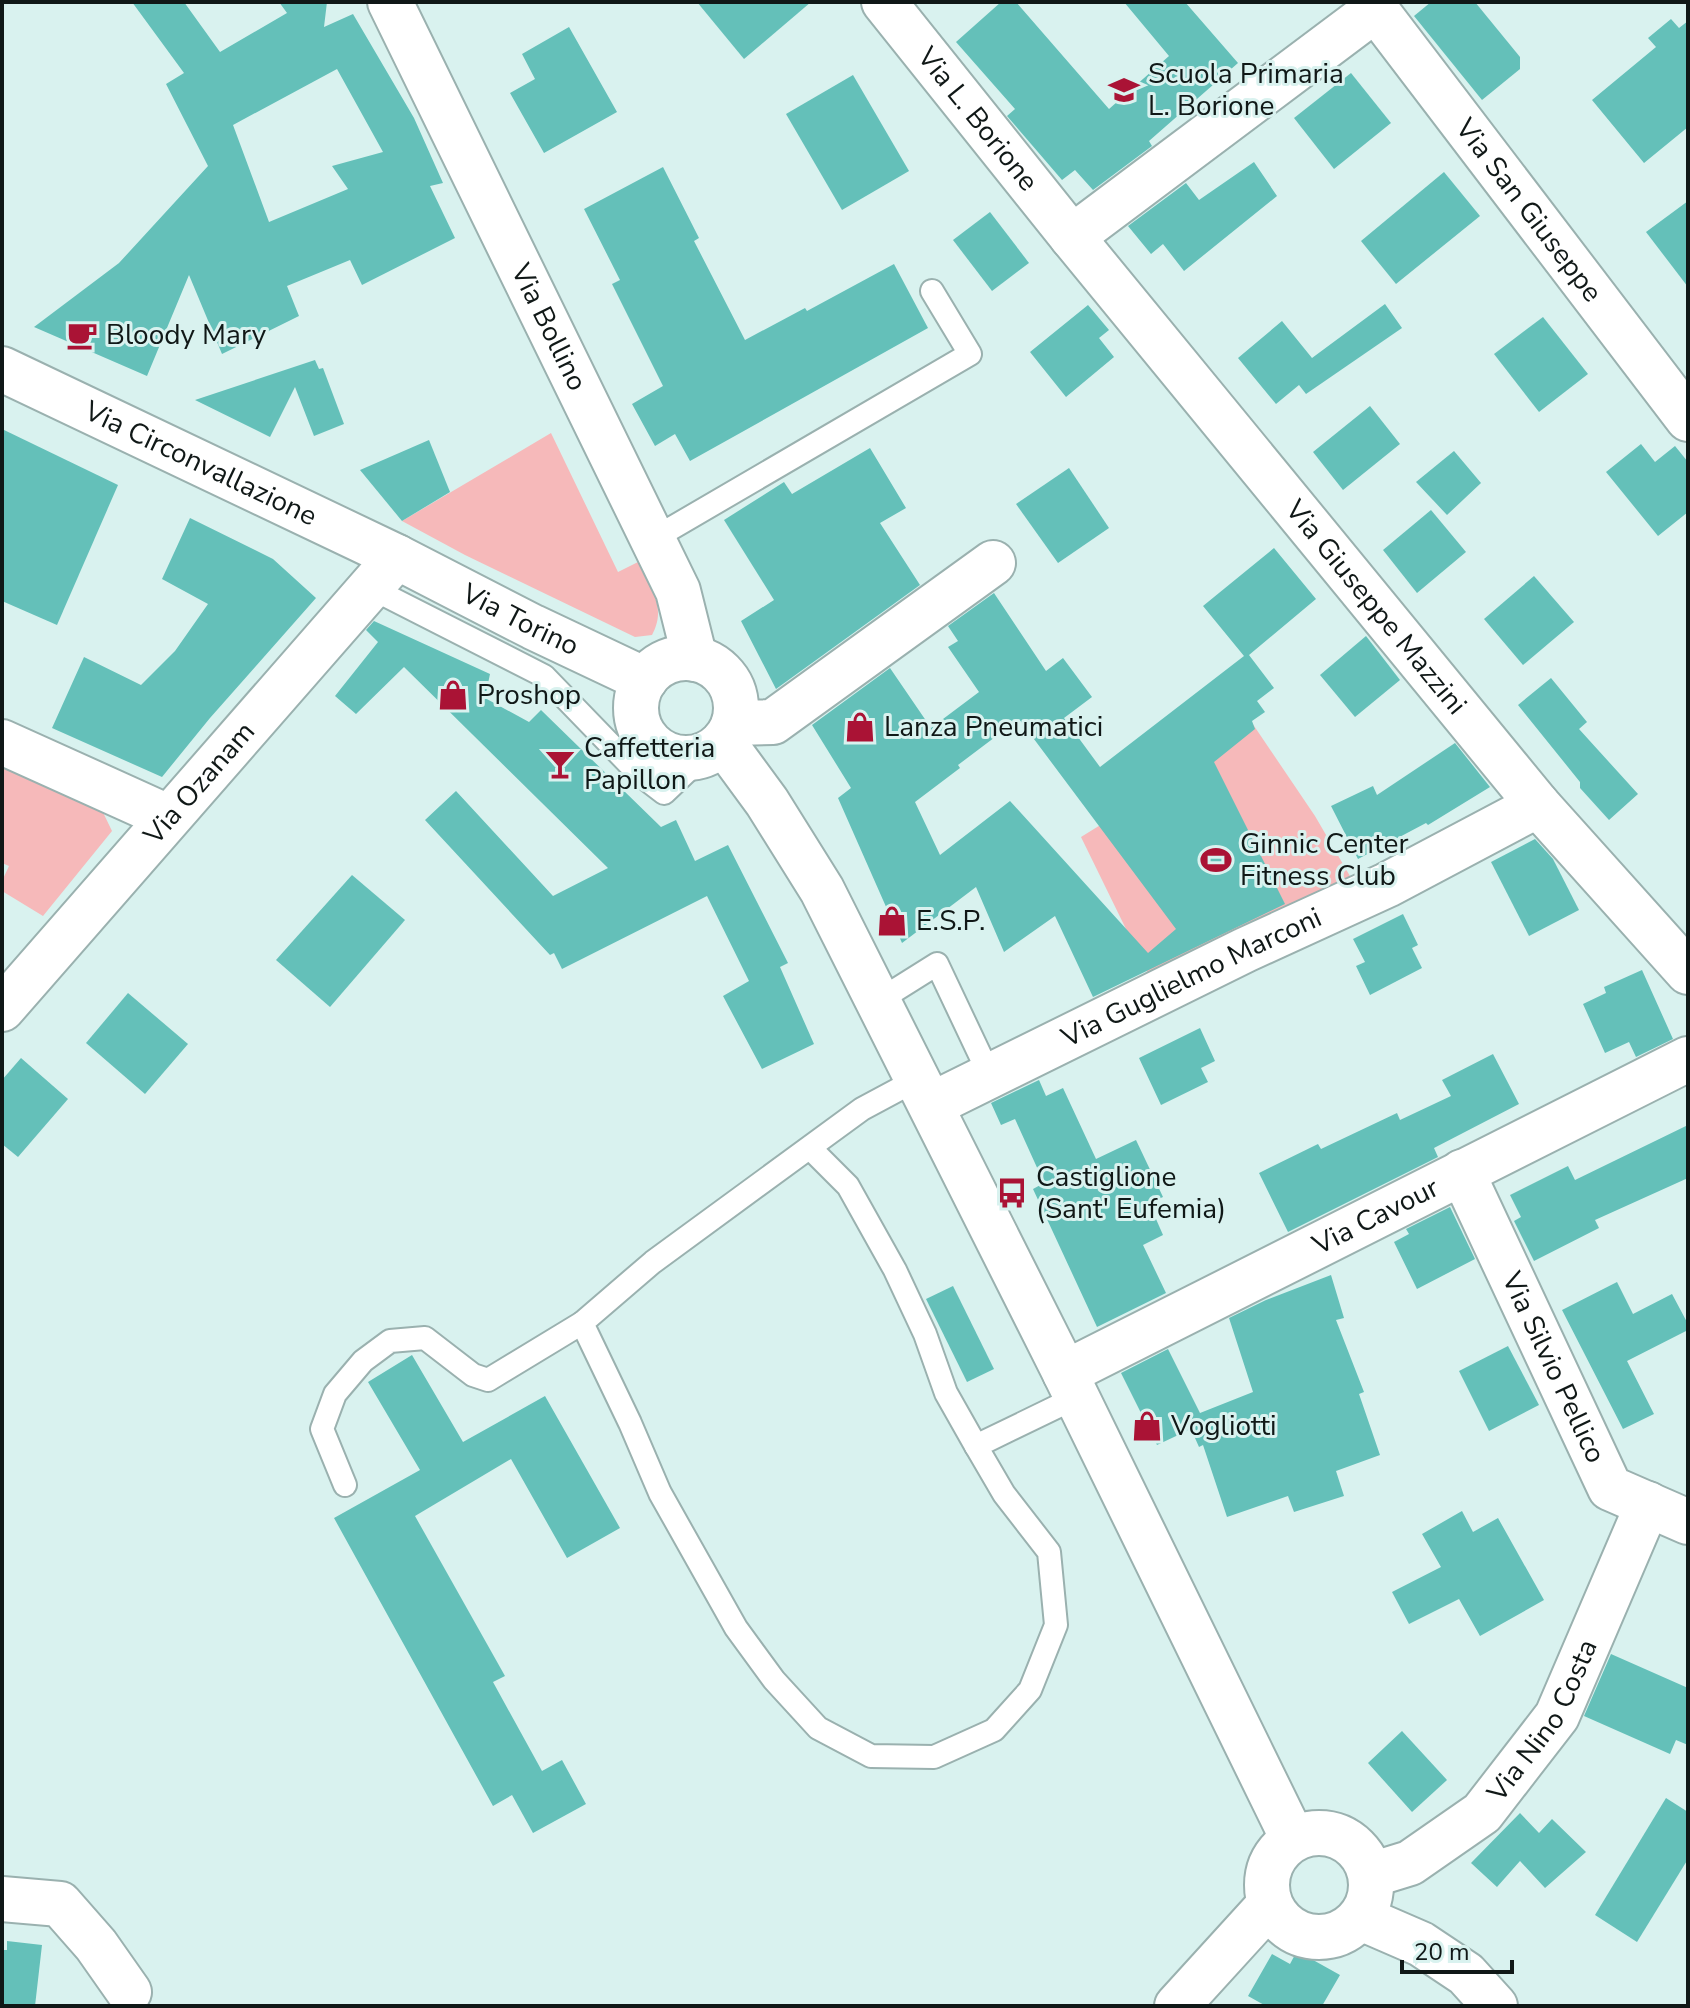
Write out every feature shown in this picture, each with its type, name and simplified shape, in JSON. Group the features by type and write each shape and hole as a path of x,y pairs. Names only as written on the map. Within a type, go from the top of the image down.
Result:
{"street":[{"name":"Via Bollino","path":"390,2 678,591 695,659"},
{"name":"Via L. Borione","path":"884,2 1072,237"},
{"path":"1072,237 1373,6"},
{"name":"Via San Giuseppe","path":"1373,6 1688,419"},
{"name":"Via Giuseppe Mazzini","path":"1072,237 1538,805 1688,972"},
{"name":"Via Circonvallazione","path":"2,369 384,572"},
{"path":"720,740 737,709 729,682 708,663 676,659 659,666 645,680 638,694 636,709 647,739 659,750 688,759 720,740 773,722 993,563"},
{"name":"Via Torino","path":"384,572 533,627 645,680"},
{"name":"Via Ozanam","path":"2,1009 384,572"},
{"path":"720,740 767,802 822,890 1071,1385 1293,1839"},
{"path":"2,742 168,817"},
{"name":"Via Guglielmo Marconi","path":"924,1092 990,1076 1245,950 1387,885 1538,805"},
{"name":"Via Cavour","path":"1071,1385 1462,1172 1688,1059"},
{"name":"Via Silvio Pellico","path":"1462,1172 1610,1488 1688,1522"},
{"name":"Via Nino Costa","path":"1371,1875 1410,1863 1482,1813 1557,1716 1648,1504"},
{"path":"1316,1832 1341,1837 1361,1852 1371,1875 1370,1898 1361,1918 1343,1932 1322,1939 1300,1935 1281,1924 1269,1905 1266,1880 1274,1856 1293,1839 1316,1832"},
{"path":"2,1899 60,1904 96,1945 129,1992"},
{"path":"1177,2006 1269,1905"},
{"path":"1361,1918 1421,1944 1466,1974 1495,2006"}],"lane":[{"path":"653,539 970,354 932,291"},
{"path":"384,572 544,676 638,773 664,793 720,740"},
{"path":"878,1001 937,964 990,1076"},
{"path":"345,1485 322,1429 335,1394 363,1361 390,1341 425,1338 473,1375 488,1380 582,1323 653,1262 862,1109 924,1092"},
{"path":"582,1323 660,1493 736,1628 774,1680 818,1728 871,1756 934,1757 994,1730 1030,1690 1056,1625 1049,1552 1004,1494 946,1393 925,1334 895,1270 848,1186 810,1148"},
{"path":"976,1446 1071,1385"}],"shaded area":[{"path":"551,433 618,572 638,562 648,581 658,607 652,635 635,637 402,521"},
{"name":"Ginnic Center Fitness Club","path":"1246,714 1315,816 1354,883 1148,974 1081,837 1123,811"},
{"path":"2,759 97,800 112,831 43,916 2,891 2,881 9,866 2,863"}],"building":[{"path":"132,2 184,2 220,52 287,13 279,2 327,2 324,27 353,14 414,118 443,183 430,186 455,238 362,285 350,260 287,286 299,316 222,354 189,275 147,376 34,327 119,263 208,166 166,84 184,73","holes":["337,69 383,152 332,166 348,189 269,222 233,125"]},
{"path":"697,2 811,2 744,59"},
{"path":"1001,2 1016,2 1109,109 1169,56 1124,2 1185,2 1238,63 1149,141 1152,146 1093,190 1075,170 1062,180 1007,116 1015,109 956,42"},
{"path":"1431,2 1475,2 1520,57 1520,69 1482,100 1414,16"},
{"path":"1671,19 1679,28 1688,21 1688,127 1644,163 1592,100 1656,47 1648,38"},
{"path":"569,27 617,112 544,153 510,93 535,79 522,54"},
{"path":"1351,73 1391,123 1334,169 1294,118"},
{"path":"853,75 909,171 842,210 786,114"},
{"path":"1254,162 1277,196 1184,271 1163,244 1151,254 1128,226 1186,183 1199,200"},
{"path":"663,167 699,238 694,241 745,340 894,264 928,328 690,461 675,434 655,446 632,404 663,386 612,284 620,280 584,209"},
{"path":"1444,172 1480,216 1396,284 1361,241"},
{"path":"1688,201 1688,287 1646,232"},
{"path":"990,212 1029,263 992,291 953,240"},
{"path":"1385,304 1402,328 1306,394 1299,385 1276,404 1238,358 1282,321 1312,358"},
{"path":"1088,305 1109,330 1099,338 1114,357 1066,397 1030,352"},
{"path":"1543,317 1588,374 1539,412 1494,354"},
{"path":"315,360 319,369 323,368 344,424 314,436 295,387 270,437 195,400"},
{"path":"1370,406 1400,444 1343,490 1313,452"},
{"path":"2,429 118,485 57,625 2,601"},
{"path":"429,440 450,492 402,521 360,470"},
{"path":"1641,444 1655,462 1675,446 1688,462 1688,512 1658,536 1606,472"},
{"path":"870,448 906,508 880,523 920,585 776,689 741,621 774,600 724,520 784,482 792,494"},
{"path":"1454,451 1481,483 1447,515 1416,482"},
{"path":"1069,468 1109,528 1058,563 1016,504"},
{"path":"1431,510 1466,552 1417,593 1383,550"},
{"path":"190,518 273,559 316,598 162,777 52,728 84,657 141,685 175,651 208,604 162,579"},
{"path":"1274,548 1316,599 1249,655 1274,688 1257,701 1265,712 1252,721 1255,729 1214,762 1285,904 1093,997 1055,916 1004,952 976,887 902,943 838,798 851,788 812,725 890,668 931,728 979,692 948,647 958,641 948,626 994,593 1046,671 1063,658 1092,697 1064,718 1100,767 1244,656 1203,606","holes":["1019,719 1176,929 1148,953 1010,801 940,855 915,802"]},
{"path":"1534,576 1574,622 1523,665 1484,619"},
{"path":"374,621 490,674 485,698 529,722 541,710 661,827 676,820 695,861 728,845 788,963 780,967 814,1044 762,1069 723,996 749,981 707,896 562,969 554,953 550,955 425,820 456,791 553,896 608,868 404,667 356,714 335,696 378,642 366,630"},
{"path":"1366,636 1400,680 1355,717 1320,675"},
{"path":"1551,678 1587,722 1579,729 1638,794 1609,820 1580,788 1580,782 1518,705"},
{"path":"1455,743 1490,787 1428,825 1426,823 1358,859 1331,806 1373,786 1377,795"},
{"path":"1535,839 1553,859 1579,910 1529,936 1491,862"},
{"path":"352,875 405,920 330,1007 276,960"},
{"path":"1403,914 1418,945 1412,948 1422,968 1370,995 1356,966 1365,962 1353,939"},
{"path":"1642,970 1673,1039 1636,1057 1629,1042 1605,1053 1583,1004 1606,993 1604,987"},
{"path":"128,993 188,1044 145,1094 86,1043"},
{"path":"1200,1028 1215,1061 1201,1068 1208,1082 1161,1105 1139,1058"},
{"path":"1493,1054 1519,1104 1434,1148 1438,1157 1288,1232 1259,1173 1318,1144 1321,1149 1397,1113 1400,1120 1451,1096 1442,1080"},
{"path":"21,1058 68,1099 18,1157 2,1144 2,1080"},
{"path":"1039,1080 1046,1096 1063,1088 1096,1159 1136,1140 1163,1197 1149,1203 1163,1235 1143,1245 1166,1293 1097,1327 1033,1189 1044,1183 1015,1119 1001,1125 991,1103"},
{"path":"1688,1125 1688,1178 1595,1220 1599,1228 1534,1261 1514,1221 1521,1217 1510,1195 1568,1166 1575,1180"},
{"path":"1450,1207 1475,1259 1417,1289 1394,1242 1409,1234 1406,1229"},
{"path":"1331,1275 1344,1318 1336,1320 1364,1392 1359,1394 1380,1455 1336,1471 1344,1496 1294,1512 1288,1496 1227,1517 1203,1445 1199,1447 1191,1429 1157,1445 1121,1373 1168,1349 1200,1413 1253,1392 1229,1318"},
{"path":"1617,1282 1633,1314 1672,1294 1688,1324 1688,1330 1627,1361 1654,1414 1623,1429 1562,1310"},
{"path":"953,1286 994,1369 967,1382 926,1299"},
{"path":"1508,1346 1539,1405 1489,1431 1459,1371"},
{"path":"412,1355 463,1442 545,1396 620,1528 567,1558 511,1459 415,1516 505,1676 493,1682 542,1771 562,1760 586,1804 533,1833 512,1795 493,1806 334,1518 420,1470 368,1382"},
{"path":"1462,1511 1473,1532 1498,1518 1544,1600 1480,1636 1459,1599 1409,1624 1392,1592 1441,1567 1422,1534"},
{"path":"1611,1654 1688,1688 1688,1745 1676,1740 1670,1754 1584,1716"},
{"path":"1402,1731 1447,1780 1412,1812 1368,1763"},
{"path":"1666,1798 1688,1812 1688,1859 1637,1942 1595,1915"},
{"path":"1520,1813 1539,1833 1552,1819 1586,1852 1545,1888 1520,1861 1497,1887 1471,1863"},
{"path":"7,1941 42,1945 35,2006 2,2006 2,1950 7,1950"},
{"path":"1297,1951 1340,1975 1322,2006 1266,2006 1248,1996 1272,1954 1290,1964"}],"place":[{"name":"Scuola Primaria L. Borione","path":"1124,90"},
{"name":"Bloody Mary","path":"82,335"},
{"name":"Proshop","path":"453,695"},
{"name":"Lanza Pneumatici","path":"860,727"},
{"name":"Caffetteria Papillon","path":"560,764"},
{"name":"Ginnic Center Fitness Club","path":"1216,860"},
{"name":"E.S.P.","path":"892,921"},
{"name":"Castiglione (Sant' Eufemia)","path":"1012,1193"},
{"name":"Vogliotti","path":"1147,1426"}]}
